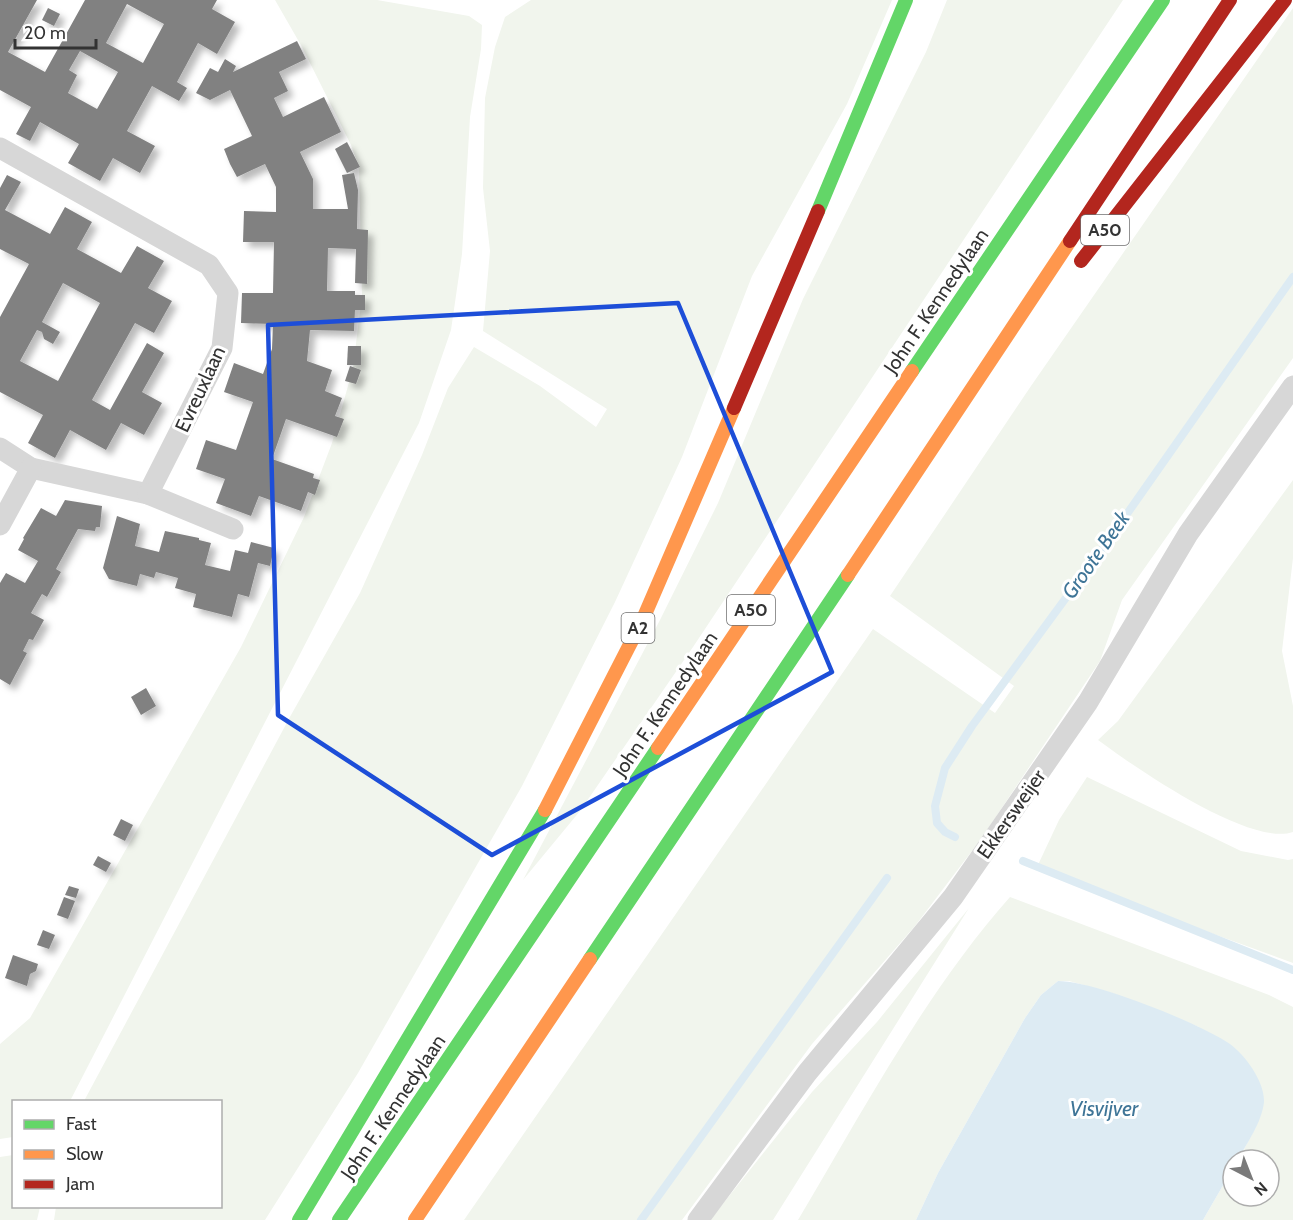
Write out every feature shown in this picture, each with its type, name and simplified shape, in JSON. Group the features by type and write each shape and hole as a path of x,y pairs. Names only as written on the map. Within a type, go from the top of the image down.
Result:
{"highway":[{"name":"A2","path":"299,1220 552,798 632,640 785,291 906,0"},
{"name":"John F. Kennedylaan","path":"339,1220 1163,0"},
{"name":"A50","path":"416,1220 925,461 1230,0"},
{"name":"A50","path":"1072,273 1286,0"},
{"name":"A50","path":"925,461 1035,320"}],"street":[{"name":"Evreuxlaan","path":"0,148 210,265 228,293 222,348 148,494"},
{"name":"Ekkersweijer","path":"698,1220 807,1073 953,897 1088,702 1188,534 1293,386"},
{"path":"0,448 31,468 148,494 233,529"},
{"path":"0,525 31,468"}],"highlighted area":[{"path":"678,303 832,672 492,855 278,715 268,325"}],"shaded area":[{"path":"275,0 377,0 469,16 482,25 481,49 470,117 462,254 451,330 419,423 71,1100 12,1100 12,1137 0,1139 0,1044 30,1018 241,647 304,517 332,443 353,368 362,295 359,167 351,145 302,47"},
{"path":"531,0 892,0 847,104 752,276 682,457 615,602 522,786 358,1073 265,1220 54,1220 56,1208 222,1208 222,1100 85,1100 291,715 360,593 422,455 448,388 474,347 540,386 596,427 607,409 483,331 490,251 483,188 485,98 495,47 505,17"},
{"path":"947,0 1123,0 693,647 580,811 523,880 660,620 718,503 803,299 926,52"},
{"path":"1293,8 1293,358 1122,600 1100,661 981,839 915,926 812,1044 682,1220 464,1220 873,629 995,713 1014,686 890,596 1031,386"},
{"path":"1293,480 1293,558 1282,651 1293,706 1293,832 1273,833 1249,828 1192,801 1098,740 1118,721"},
{"path":"1087,777 1241,851 1293,859 1293,963 1057,877 1037,867 1059,820"},
{"path":"1010,897 1269,995 1293,1007 1293,1220 1203,1220 1221,1189 1221,1208 1281,1208 1281,1148 1245,1148 1256,1127 1199,1027 1112,993 1069,981 1058,981 1041,995 1025,1018 938,1173 916,1220 798,1220 896,1054 979,934"},
{"path":"969,908 773,1220 710,1220 812,1092 877,1022"},
{"path":"12,1155 12,1208 40,1208 37,1220 0,1220 0,1157"}],"water":[{"name":"Visvijver","path":"1058,981 1121,995 1215,1035 1242,1055 1253,1070 1263,1094 1263,1110 1245,1148 1221,1148 1221,1189 1203,1220 916,1220 938,1173 1025,1018 1041,995"}],"building":[{"path":"0,0 37,0 8,52 45,72 85,0 217,0 212,9 235,22 217,54 198,43 177,82 187,88 179,101 152,86 127,131 155,146 140,173 113,158 100,181 68,163 79,144 40,122 30,141 16,134 31,107 0,90","holes":["127,4 164,24 143,63 106,43","80,51 118,72 97,109 68,93 77,75 69,70"]},
{"path":"48,8 60,14 54,26 42,20"},
{"path":"297,41 306,59 279,72 288,91 274,98 283,117 324,97 341,132 300,152 313,179 313,209 348,209 342,175 354,173 358,190 357,229 368,230 367,284 355,283 356,249 328,248 327,291 355,291 355,295 365,295 365,310 355,310 354,331 310,330 307,361 332,370 325,391 342,398 335,416 344,419 337,437 286,419 272,459 314,474 313,478 320,480 315,495 308,492 301,511 259,496 251,516 216,503 225,479 196,469 206,440 236,450 253,402 224,392 234,363 263,374 272,349 273,324 241,323 242,293 273,293 274,242 243,242 244,211 276,212 276,187 265,164 237,177 230,164 224,149 252,136 230,90 210,100 196,93 210,68 218,72 225,59 236,66 233,72"},
{"path":"347,142 360,167 347,173 335,149"},
{"path":"7,175 21,182 5,210 50,234 65,207 92,222 77,249 121,273 137,246 164,261 148,288 172,301 154,333 135,323 92,400 110,410 147,343 164,353 142,392 162,403 144,435 121,423 106,450 70,430 55,458 28,443 43,415 0,392 0,317 29,264 0,249 0,188","holes":["63,283 100,303 58,381 20,361 37,330 42,332 44,339 53,344 60,332 42,322"]},
{"path":"348,346 361,346 361,365 347,365"},
{"path":"350,366 361,370 356,384 345,381"},
{"path":"65,500 102,506 100,527 96,527 95,531 78,529 56,569 61,572 47,597 42,594 31,613 44,620 33,640 29,639 23,651 27,653 10,685 0,679 0,583 6,573 25,583 38,561 18,550 23,538 41,508 56,516"},
{"path":"117,516 140,524 135,546 159,552 165,531 199,538 199,540 211,543 205,565 230,571 235,550 248,553 251,542 274,548 270,566 258,563 249,597 238,594 232,617 193,607 196,594 175,588 178,578 156,572 154,578 140,574 137,586 109,579 103,568"},
{"path":"146,688 156,706 141,715 131,697"},
{"path":"121,819 133,825 125,841 113,835"},
{"path":"98,856 111,863 106,872 93,865"},
{"path":"69,886 79,889 76,898 65,895"},
{"path":"64,897 75,901 68,919 57,915"},
{"path":"43,930 55,935 49,949 37,945"},
{"path":"13,955 38,964 36,971 30,974 27,986 5,978"}],"waterway":[{"name":"Groote Beek","path":"955,837 945,832 937,823 935,806 945,768 972,726 1115,531 1293,277"},
{"name":"Groote Beek","path":"1023,861 1293,970"},
{"path":"641,1220 887,878"}],"traffic: fast":[{"path":"818,211 906,0"},
{"path":"912,371 1163,0"},
{"path":"590,959 848,575"},
{"path":"339,1220 658,748"},
{"path":"299,1220 545,810"}],"traffic: slow":[{"path":"848,575 1070,241"},
{"path":"658,748 912,371"},
{"path":"545,810 643,619 734,408"},
{"path":"415,1220 590,959"}],"traffic: jam":[{"path":"1070,241 1230,0"},
{"path":"1081,261 1285,0"},
{"path":"734,408 818,211"}]}
